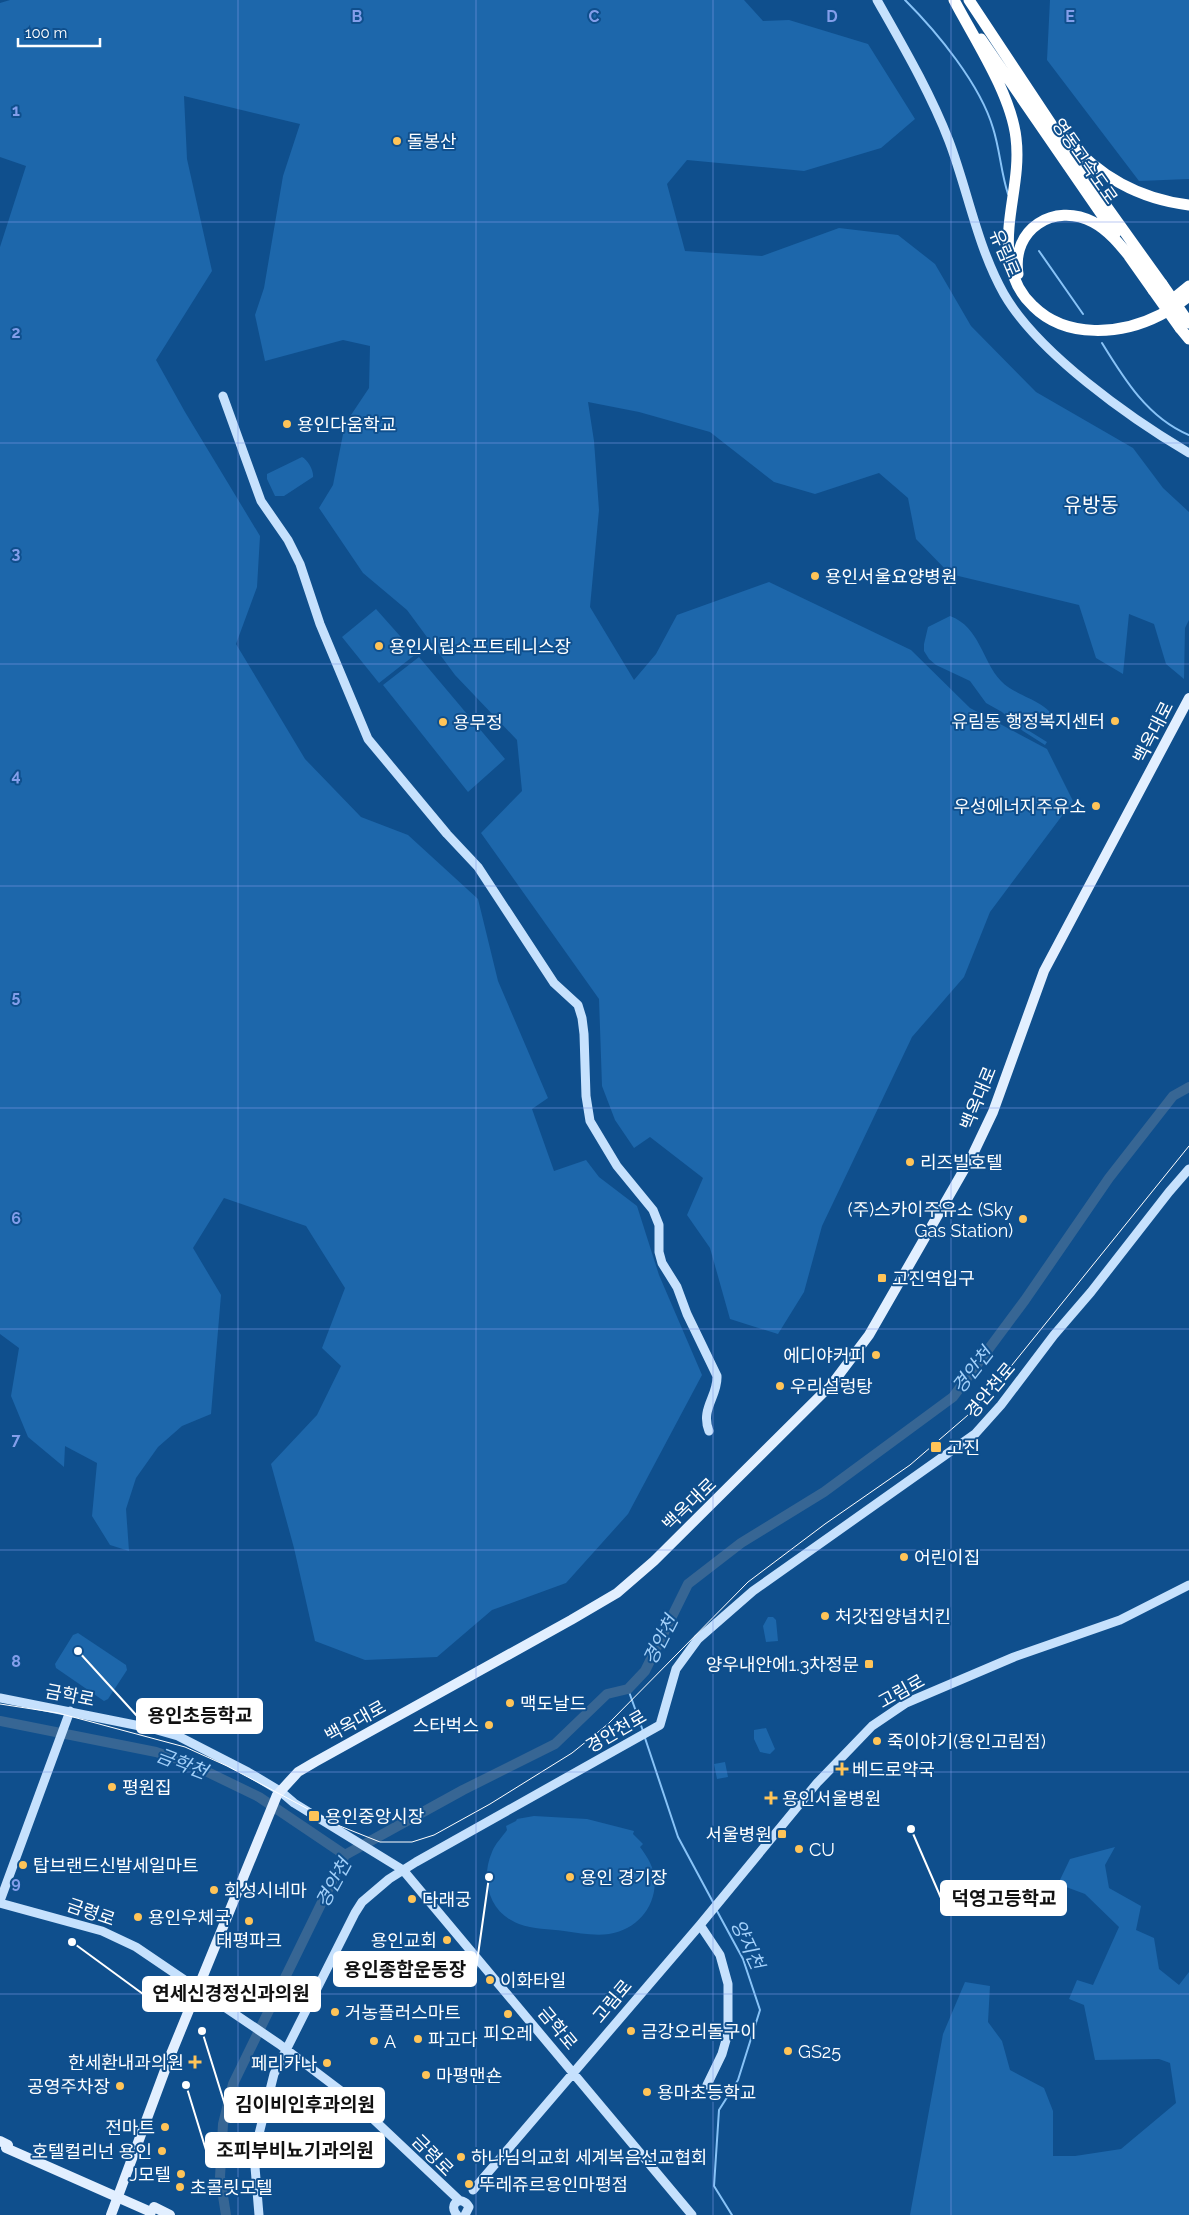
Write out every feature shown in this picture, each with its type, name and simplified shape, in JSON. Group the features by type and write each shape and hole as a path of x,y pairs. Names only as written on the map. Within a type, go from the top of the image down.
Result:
{"highway":[{"name":"영동고속도로","path":"955,0 1134,262 1157,287"},
{"path":"955,0 1003,94 1011,115 1016,138 1017,162 1008,238 1009,256 1018,286 1028,301 1040,313 1056,323 1073,329 1099,331 1130,326 1149,320 1189,296"},
{"name":"영동고속도로","path":"969,0 1157,287 1185,325 1189,339"},
{"path":"1027,91 1069,142 1096,167 1118,183 1142,194 1189,205"},
{"path":"1134,262 1118,243 1093,222 1068,214 1056,215 1036,225 1027,235 1018,258 1017,272 1022,285 1031,299 1042,310 1058,319 1087,326 1110,325 1159,308 1189,286"}],"main road":[{"name":"백옥대로","path":"111,2215 198,1990 267,1817 279,1793 298,1772 616,1593 654,1561 832,1384 869,1335 973,1154 993,1112 1044,971 1189,698"},
{"path":"4,2145 154,2211 170,2215"}],"street":[{"name":"유림로","path":"876,0 928,95 949,142 981,243 1004,294 1023,322 1053,352 1111,400 1189,453"},
{"path":"223,396 261,501 288,540 300,564 320,624 368,738 447,834 478,867 554,983 578,1005 584,1034 586,1096 590,1121 617,1166 652,1210 659,1225 662,1263 677,1287 687,1314 716,1376 716,1387 706,1412 708,1431"},
{"name":"경안천로","path":"259,2215 255,2162 259,2127 282,2046 362,1902 400,1868 660,1725 676,1669 698,1639 753,1591 974,1434 1002,1405 1054,1336 1189,1169"},
{"name":"고림로","path":"460,2209 473,2190 700,1925 817,1783 872,1726 906,1703 1014,1657 1120,1620 1189,1585"},
{"name":"금학로","path":"0,1698 178,1736 207,1750 400,1868 574,2072 692,2215"},
{"path":"0,1902 69,1713"},
{"name":"금령로","path":"0,1902 102,1931 136,1947 282,2046 353,2100 450,2194 460,2209"},
{"path":"700,1925 720,1955 728,1984 728,2033 722,2054 707,2085"}],"shaded area":[{"path":"10,0 744,0 763,21 789,20 868,44 915,119 881,148 804,171 687,160 667,184 685,251 762,256 839,228 898,235 935,264 971,326 1036,392 1133,448 1163,488 1189,512 1189,620 1185,628 1184,679 1166,664 1154,624 1129,614 1123,674 1096,658 1079,605 950,574 916,539 908,498 879,473 815,494 774,482 710,432 639,412 588,402 594,441 599,510 590,607 634,680 656,654 677,615 769,582 911,650 970,708 1047,749 1073,801 990,912 964,977 912,1037 822,1226 804,1292 778,1334 730,1319 710,1248 687,1215 703,1178 650,1137 634,1148 615,1120 602,1086 599,999 481,833 522,791 517,740 455,675 407,610 363,573 319,508 333,485 345,424 369,388 370,346 343,340 265,361 255,315 264,288 283,176 300,124 184,96 187,159 212,271 156,360 260,536 257,587 236,644 305,759 361,817 408,835 478,899 498,981 548,1098 532,1109 554,1171 586,1160 599,1177 637,1206 659,1275 702,1375 628,1514 566,1583 492,1610 437,1657 365,1660 315,1641 294,1548 271,1464 317,1415 341,1366 322,1348 345,1288 306,1226 224,1198 193,1248 221,1295 211,1414 182,1426 158,1447 136,1478 126,1509 129,1551 110,1545 92,1516 97,1463 65,1446 64,1467 28,1437 11,1396 19,1348 0,1334 0,247 26,166 0,157 0,3"},
{"path":"1050,0 1189,0 1189,179 1139,181 1047,60"},
{"path":"302,457 310,466 313,477 284,496 275,496 267,479 267,474"},
{"name":"용인시립소프트테니스장","path":"376,609 416,654 379,683 342,637"},
{"path":"950,616 968,628 1001,681 1016,692 1041,705 1054,717 1057,725 1037,712 1026,729 1047,742 1045,745 1023,731 1002,712 986,703 970,681 936,665 929,659 924,651 928,627"},
{"name":"용무정","path":"419,657 505,759 468,792 383,685"},
{"path":"768,1617 773,1617 776,1620 778,1641 766,1642 763,1626"},
{"path":"78,1633 126,1665 127,1670 108,1699 104,1701 56,1668 55,1664 73,1635"},
{"path":"766,1728 775,1749 770,1754 760,1752 754,1739 754,1730"},
{"path":"725,1762 728,1777 717,1779 714,1764"},
{"name":"용인 경기장","path":"534,1816 587,1819 634,1831 633,1834 643,1844 640,1847 647,1856 654,1874 655,1885 653,1895 650,1905 644,1914 629,1927 619,1932 592,1934 524,1926 509,1919 500,1912 494,1904 487,1884 488,1862 497,1843 507,1830 506,1826 517,1819"},
{"path":"1115,1847 1105,1865 1109,1888 1141,1906 1136,1930 1154,1938 1159,1969 1179,1985 1189,1972 1189,2215 910,2215 943,2034 965,1982 990,1986 988,2022 1002,2041 1010,2070 1044,2088 1053,2111 1053,2156 1075,2156 1121,2149 1176,2103 1170,2063 1159,2059 1095,2060 1084,2005 1069,1999 1077,1980 1093,1985 1119,1927 1085,1894 1058,1884 1070,1859"}],"waterway":[{"path":"905,0 943,43 978,94 993,128 1008,194"},
{"path":"1039,251 1083,314"},
{"path":"1102,343 1128,383 1149,408 1174,428 1189,435"},
{"name":"경안천","path":"226,2215 220,2177 223,2124 233,2084 345,1855 463,1790 555,1744 607,1694 628,1689 645,1671 688,1584 741,1543 824,1492 953,1397 1025,1300 1109,1178 1173,1096 1189,1087"},
{"name":"양지천","path":"628,1689 643,1731"},
{"name":"금학천","path":"0,1721 156,1752 189,1763 259,1797 345,1855"},
{"name":"양지천","path":"645,1738 678,1837 714,1904"},
{"name":"양지천","path":"717,1911 743,1959 760,2010 738,2080 719,2110 714,2186 732,2215"}],"tram line":[{"path":"0,1704 58,1713 185,1747 227,1766 340,1826 380,1842 412,1842 434,1835 490,1804 572,1753 608,1724 748,1582 825,1524 910,1465 968,1415 1008,1370 1189,1146"}],"place":[{"name":"돌봉산","path":"397,141"},
{"name":"용인다움학교","path":"287,424"},
{"name":"용인서울요양병원","path":"815,576"},
{"name":"용인시립소프트테니스장","path":"379,646"},
{"name":"유림동 행정복지센터","path":"1115,721"},
{"name":"용무정","path":"443,722"},
{"name":"우성에너지주유소","path":"1096,806"},
{"name":"리즈빌호텔","path":"910,1162"},
{"name":"(주)스카이주유소 (Sky Gas Station)","path":"1023,1219"},
{"name":"고진역입구","path":"882,1278"},
{"name":"에디야커피","path":"876,1355"},
{"name":"우리설렁탕","path":"780,1386"},
{"name":"고진","path":"936,1447"},
{"name":"어린이집","path":"904,1557"},
{"name":"처갓집양념치킨","path":"825,1616"},
{"name":"용인초등학교","path":"78,1651"},
{"name":"양우내안에1.3차정문","path":"869,1664"},
{"name":"맥도날드","path":"510,1703"},
{"name":"스타벅스","path":"489,1725"},
{"name":"죽이야기(용인고림점)","path":"877,1741"},
{"name":"베드로약국","path":"842,1769"},
{"name":"평원집","path":"112,1787"},
{"name":"용인서울병원","path":"771,1798"},
{"name":"용인중앙시장","path":"314,1816"},
{"name":"덕영고등학교","path":"911,1829"},
{"name":"서울병원","path":"782,1834"},
{"name":"CU","path":"799,1849"},
{"name":"탑브랜드신발세일마트","path":"23,1865"},
{"name":"용인종합운동장","path":"489,1877"},
{"name":"용인 경기장","path":"570,1877"},
{"name":"회성시네마","path":"214,1890"},
{"name":"다래궁","path":"412,1899"},
{"name":"용인우체국","path":"138,1917"},
{"name":"태평파크","path":"249,1921"},
{"name":"용인교회","path":"447,1940"},
{"name":"연세신경정신과의원","path":"72,1942"},
{"name":"이화타일","path":"490,1980"},
{"name":"거농플러스마트","path":"335,2012"},
{"name":"피오레","path":"508,2014"},
{"name":"김이비인후과의원","path":"202,2031"},
{"name":"금강오리돌구이","path":"631,2031"},
{"name":"파고다","path":"418,2039"},
{"name":"A","path":"374,2041"},
{"name":"GS25","path":"788,2051"},
{"name":"한세환내과의원","path":"195,2062"},
{"name":"페리카나","path":"327,2063"},
{"name":"마평맨숀","path":"426,2075"},
{"name":"조피부비뇨기과의원","path":"186,2085"},
{"name":"공영주차장","path":"120,2086"},
{"name":"용마초등학교","path":"647,2092"},
{"name":"전마트","path":"165,2127"},
{"name":"호텔컬리넌 용인","path":"162,2151"},
{"name":"하나님의교회 세계복음선교협회","path":"461,2157"},
{"name":"J모텔","path":"181,2174"},
{"name":"뚜레쥬르용인마평점","path":"469,2184"},
{"name":"초콜릿모텔","path":"180,2187"}],"district":[{"name":"유방동","path":"1091,505"}]}
